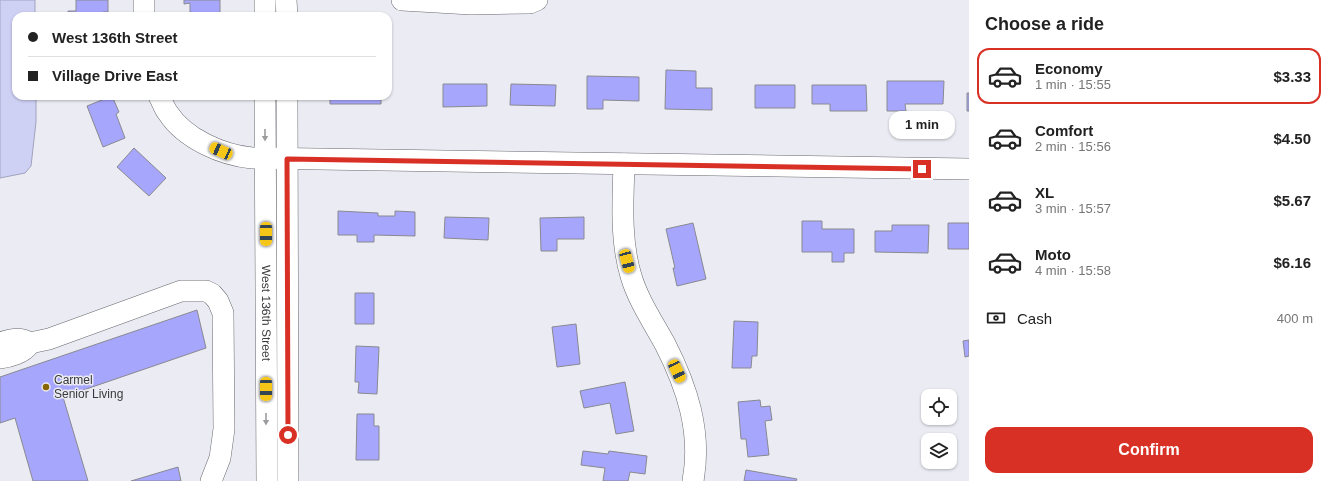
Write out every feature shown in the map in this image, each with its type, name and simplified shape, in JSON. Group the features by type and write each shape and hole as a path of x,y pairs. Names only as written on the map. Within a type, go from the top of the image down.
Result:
{"street":[{"path":"144,0 144,12"},
{"path":"265,12 266,0"},
{"path":"286,0 286,12"},
{"path":"402,0 471,4 530,3 537,0"},
{"path":"161,100 179,126 203,143 233,155 252,158 969,169"},
{"name":"West 136th Street","path":"266,100 276,159 288,481"},
{"name":"West 136th Street","path":"266,481 276,159 286,100"},
{"path":"624,164 623,224 627,261 631,278 665,344 689,401 696,437 696,456 693,481"},
{"path":"0,358 20,352 26,349 30,343 49,339 181,291 206,291 212,294 218,301 223,313 224,429 220,458 211,481"},
{"path":"0,343 13,339 24,339 30,343"}],"water":[{"path":"0,0 35,0 35,12 12,12 12,100 36,100 36,122 31,166 25,173 0,178"}],"building":[{"path":"76,0 108,0 108,12 68,12 76,11"},
{"path":"184,0 220,0 220,12 190,12 190,3 184,4"},
{"path":"666,70 696,71 696,88 712,88 712,110 665,109"},
{"path":"587,76 639,77 639,101 603,100 603,109 587,109"},
{"path":"887,81 944,81 943,104 905,104 906,111 887,111"},
{"path":"443,84 487,84 487,106 443,107"},
{"path":"511,84 556,85 555,106 510,105"},
{"path":"755,85 795,85 795,108 755,108"},
{"path":"812,85 866,85 867,111 830,111 830,104 812,104"},
{"path":"967,93 969,93 969,111 967,111"},
{"path":"102,100 114,100 119,112 116,114 125,138 103,147 87,106"},
{"path":"330,100 381,100 381,104 330,104"},
{"path":"134,148 166,178 149,196 117,167"},
{"path":"338,211 378,213 378,216 395,216 395,211 415,212 415,236 374,235 374,242 357,242 357,235 338,235"},
{"path":"445,217 489,218 488,240 444,238"},
{"path":"584,217 584,239 557,239 557,251 541,251 540,218"},
{"path":"802,221 822,221 822,229 854,229 854,253 844,253 844,262 832,262 832,252 802,252"},
{"path":"693,223 706,279 677,286 673,268 675,268 666,229"},
{"path":"948,223 969,223 969,249 948,249"},
{"path":"892,225 929,225 928,253 875,252 875,231 892,231"},
{"path":"355,293 374,293 374,324 355,324"},
{"name":"Carmel Senior Living","path":"197,310 206,348 63,397 88,481 33,481 15,418 0,423 0,377"},
{"path":"734,321 758,322 757,356 752,356 751,368 732,368"},
{"path":"576,324 580,364 557,367 552,327"},
{"path":"969,340 969,356 965,357 963,341"},
{"path":"356,346 379,347 377,394 358,393 359,382 355,382"},
{"path":"625,382 634,431 616,434 610,403 584,408 580,391"},
{"path":"760,400 761,407 770,406 772,420 765,421 769,455 748,457 746,439 741,439 738,402"},
{"path":"357,414 374,414 374,426 379,426 379,460 356,460"},
{"path":"583,451 608,454 609,451 647,456 645,474 630,472 628,481 603,481 605,468 581,465"},
{"path":"178,467 181,481 131,481"},
{"path":"746,470 797,479 796,481 744,481"}],"place":[{"name":"Carmel Senior Living","path":"46,387"}],"route":[{"path":"288,435 287,159 922,169"}]}
